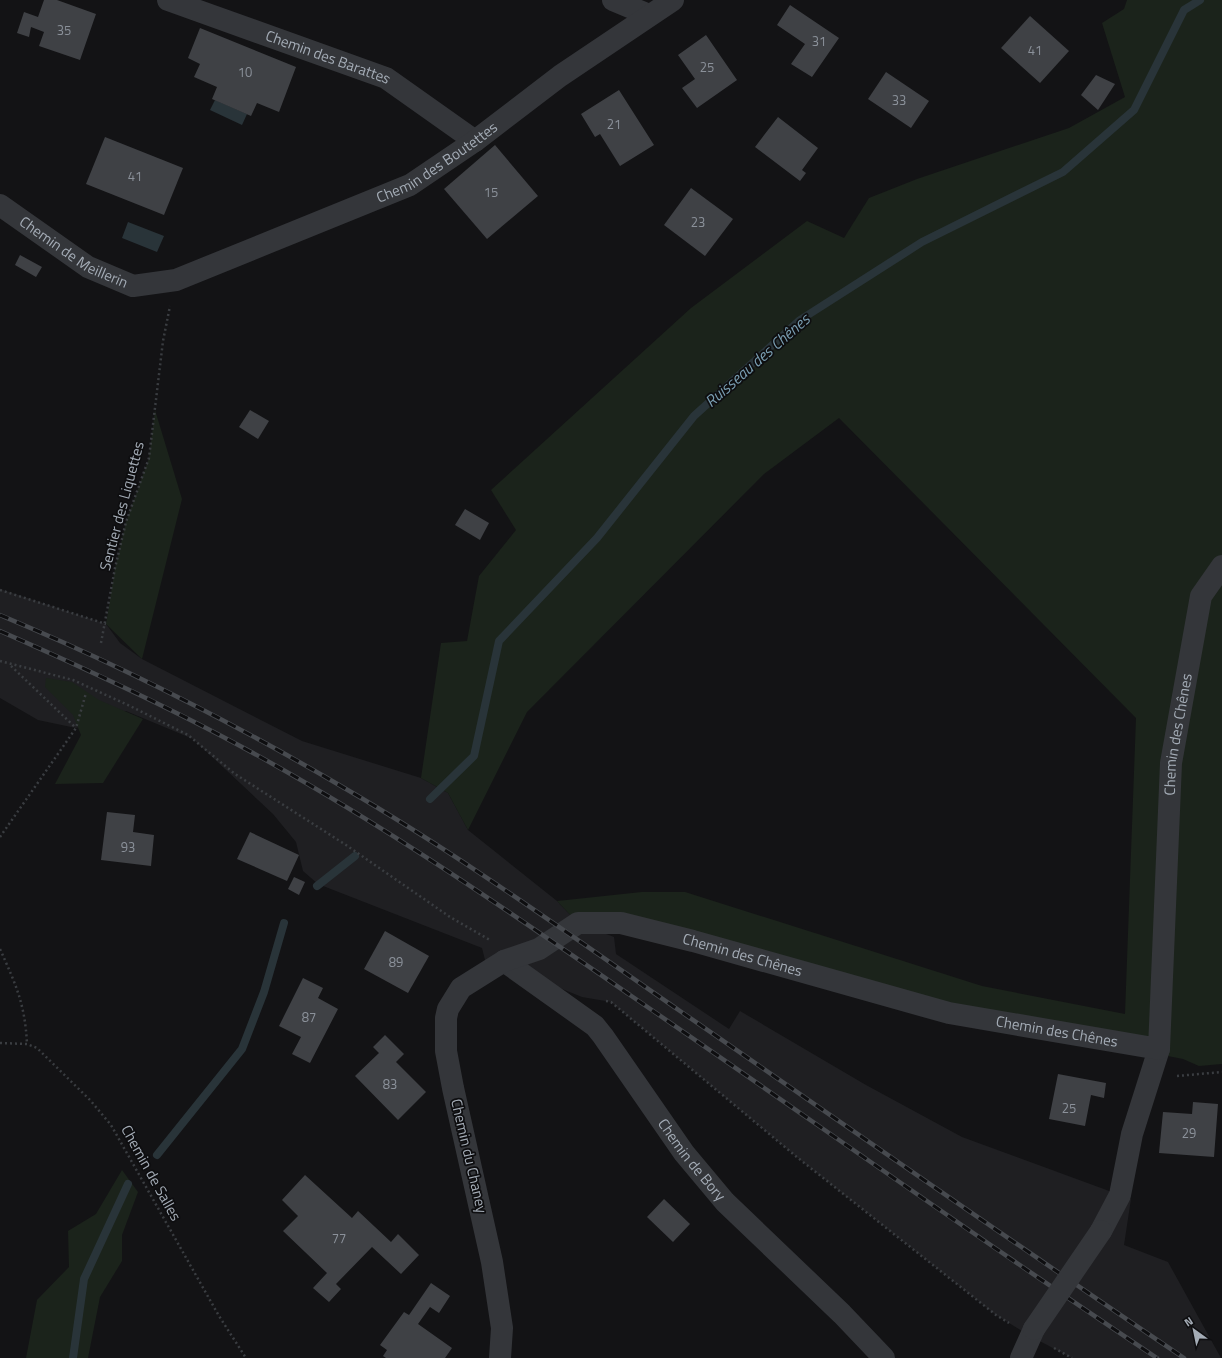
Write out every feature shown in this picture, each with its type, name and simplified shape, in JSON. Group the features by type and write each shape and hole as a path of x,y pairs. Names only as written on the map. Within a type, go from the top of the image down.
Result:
{"street":[{"name":"Chemin des Barattes","path":"168,0 386,78 475,141"},
{"path":"613,0 650,15"},
{"name":"Chemin des Boutettes","path":"176,280 410,185 475,141 560,76 673,0"},
{"name":"Chemin de Meillerin","path":"0,204 88,267 133,286 176,280"},
{"name":"Chemin des Chênes","path":"495,960 539,949 578,923 621,923 693,941 949,1013 1156,1058 1171,762 1201,596 1222,566"},
{"name":"Chemin du Chaney","path":"495,960 461,988 448,1009 445,1031 446,1051 453,1088 492,1262 502,1328 500,1358"},
{"name":"Chemin de Bory","path":"495,960 595,1026 684,1153 725,1202 842,1314 884,1358"},
{"path":"1021,1358 1034,1329 1101,1231 1120,1195 1132,1134 1156,1058"}],"path":[{"name":"Sentier des Liquettes","path":"101,643 106,624 115,568 126,522 149,458 163,340 176,280"},
{"path":"0,590 106,624"},
{"path":"0,661 10,665 73,680 188,735 235,774 346,845 450,917 490,940 495,960"},
{"path":"10,665 76,728"},
{"path":"0,837 76,728 86,693"},
{"path":"0,949 19,992 26,1020 27,1044"},
{"path":"604,1000 611,1002 798,1158 996,1315"},
{"name":"Chemin de Salles","path":"0,1043 32,1045 43,1053 90,1100 111,1125 219,1316 246,1358"},
{"path":"1156,1058 1170,1077 1222,1072"}],"shaded area":[{"path":"1127,0 1222,0 1222,1064 1199,1066 1183,1059 949,1013 578,923 557,901 642,892 685,892 982,986 1125,1014 1136,718 839,418 764,474 527,712 468,830 448,793 421,778 441,643 467,641 479,576 516,530 491,490 691,308 807,221 844,238 869,198 917,179 1069,128 1125,97 1102,23 1124,9"},
{"path":"215,100 247,114 242,125 210,110"},
{"path":"128,222 164,236 157,252 122,238"},
{"path":"155,410 182,499 142,659 106,624 115,568 126,522 149,458"},
{"path":"0,589 106,624 120,643 142,659 302,741 421,778 448,793 468,830 557,901 578,923 614,937 616,954 729,1029 740,1011 866,1085 962,1137 1131,1199 1124,1245 1168,1262 1221,1358 1072,1358 1030,1336 996,1315 798,1158 611,1002 582,997 515,970 488,972 482,948 318,884 303,871 296,842 273,814 193,739 126,711 76,728 38,720 0,698"},
{"path":"46,678 72,682 99,700 143,719 103,783 55,784 81,735 73,715 45,687"},
{"path":"122,1170 138,1192 122,1235 122,1261 100,1297 88,1358 26,1358 37,1300 69,1267 68,1231 96,1214"}],"building":[{"path":"44,0 57,0 96,14 80,60 39,46 44,32 31,27 29,37 17,33 24,12 38,17"},
{"path":"790,5 839,38 812,77 791,64 805,44 777,25"},
{"path":"1030,16 1069,51 1040,83 1001,48"},
{"path":"200,28 296,67 279,112 257,103 251,116 212,99 217,87 194,77 200,64 188,58"},
{"path":"706,35 737,80 697,108 682,88 695,79 678,55"},
{"path":"886,72 929,101 911,128 868,99"},
{"path":"1096,75 1115,84 1098,110 1081,95"},
{"path":"619,90 654,145 620,166 600,134 595,137 581,114"},
{"path":"778,117 818,148 802,170 806,173 800,181 755,147"},
{"path":"105,137 183,168 164,215 86,184"},
{"path":"495,145 538,196 487,239 444,189"},
{"path":"691,188 733,219 705,256 664,225"},
{"path":"20,255 42,267 36,277 15,265"},
{"path":"250,410 269,421 258,439 239,427"},
{"path":"465,509 489,523 480,540 455,525"},
{"path":"107,812 135,815 133,832 154,835 151,866 101,860"},
{"path":"250,832 299,855 287,881 237,859"},
{"path":"294,877 305,882 299,895 288,889"},
{"path":"385,931 429,956 408,993 364,969"},
{"path":"303,978 323,988 318,998 338,1009 310,1063 292,1054 301,1037 279,1026"},
{"path":"385,1035 404,1054 396,1062 426,1092 398,1120 355,1076 379,1053 373,1047"},
{"path":"1058,1074 1106,1083 1104,1098 1091,1095 1085,1126 1049,1119"},
{"path":"1193,1102 1218,1104 1214,1157 1159,1153 1163,1112 1192,1114"},
{"path":"305,1175 352,1218 358,1211 391,1242 398,1234 419,1255 401,1274 372,1247 336,1284 341,1289 329,1302 313,1288 327,1273 283,1231 298,1216 282,1200"},
{"path":"664,1199 690,1224 673,1242 647,1217"},
{"path":"431,1283 450,1296 439,1313 430,1307 418,1324 452,1348 445,1358 386,1358 383,1356 387,1350 380,1345 404,1312 409,1315"}],"waterway":[{"name":"Ruisseau des Chênes","path":"430,799 474,756 499,641 597,538 694,416 800,320 922,242 1063,172 1134,110 1184,10 1200,0"},
{"name":"Ruisseau des Chênes","path":"317,886 355,856"},
{"name":"Ruisseau des Chênes","path":"157,1155 242,1049 264,992 284,923"},
{"name":"Ruisseau des Chênes","path":"73,1358 84,1279 128,1184"}],"railway":[{"path":"0,615 89,654 219,718 346,789 431,841 515,897 1184,1358"},
{"path":"0,631 122,686 212,731 342,804 535,930 1157,1358"}]}
